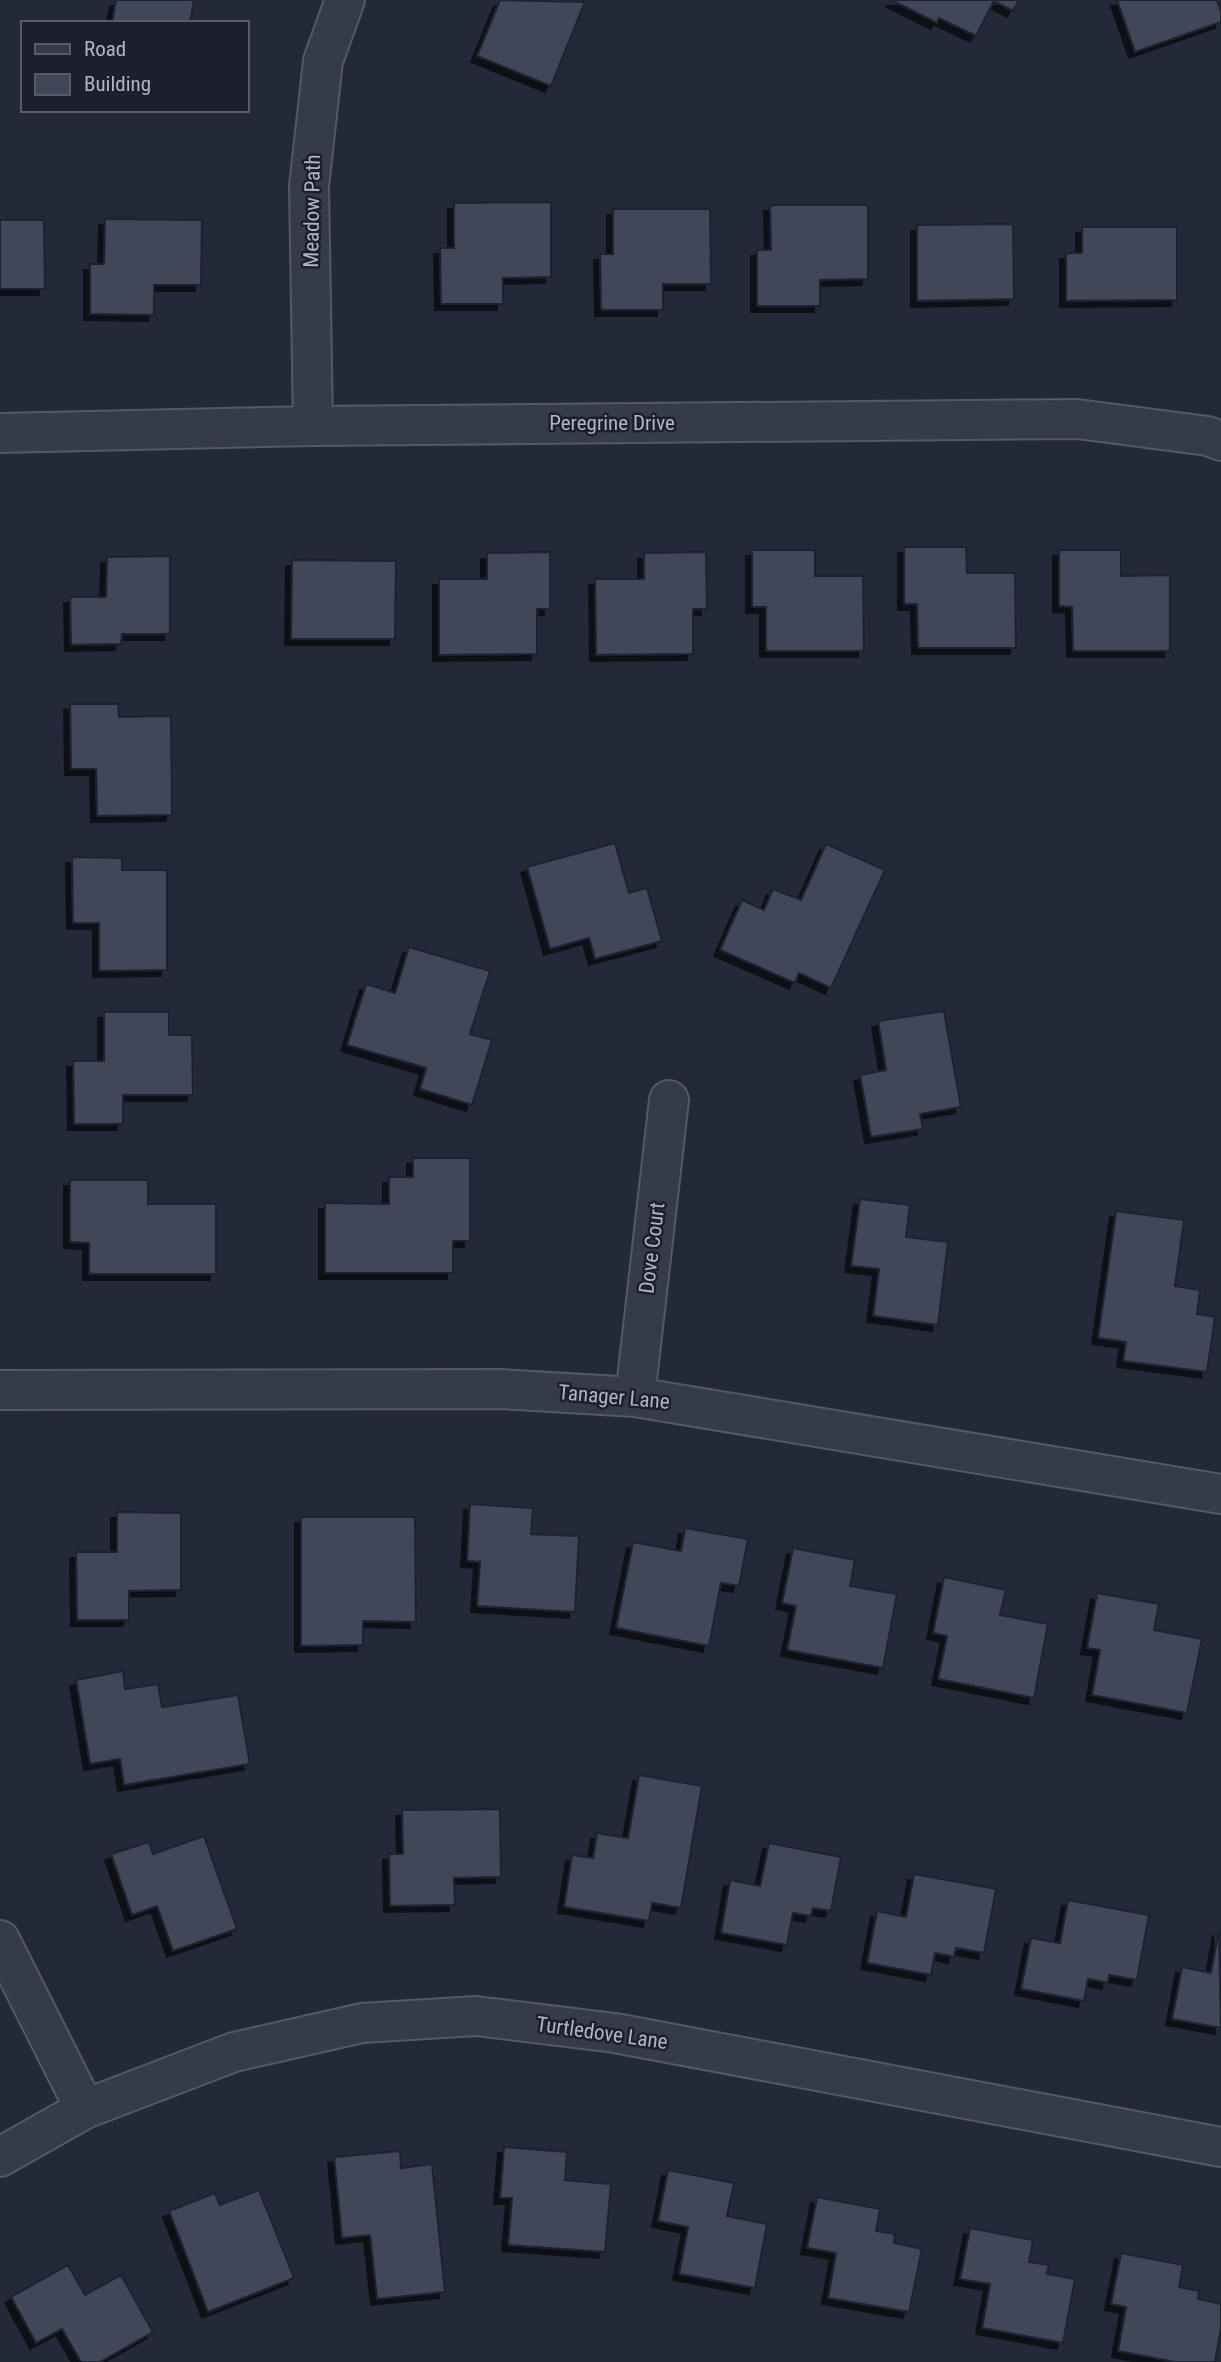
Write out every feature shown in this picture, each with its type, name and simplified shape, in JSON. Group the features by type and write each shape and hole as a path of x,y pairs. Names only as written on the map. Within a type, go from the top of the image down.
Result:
{"street":[{"name":"Meadow Path","path":"313,426 309,186 323,61 345,0"},
{"name":"Peregrine Drive","path":"0,433 313,426 1077,419 1208,436 1221,441"},
{"name":"Dove Court","path":"635,1397 669,1100"},
{"name":"Tanager Lane","path":"0,1390 501,1389 635,1397 1221,1494"},
{"path":"0,1940 85,2109"},
{"name":"Turtledove Lane","path":"0,2157 85,2109 234,2052 362,2023 476,2016 615,2033 1221,2147"}],"building":[{"path":"116,0 194,0 190,21 112,21"},
{"path":"500,0 585,2 551,86 477,56"},
{"path":"891,0 1019,0 1013,11 994,1 976,36 939,18 937,23"},
{"path":"1117,0 1217,0 1221,22 1135,52"},
{"path":"551,202 551,277 503,278 503,304 441,304 440,248 454,248 454,203"},
{"path":"770,205 868,205 868,279 820,280 820,306 757,306 757,250 771,250"},
{"path":"613,209 710,209 711,284 663,284 663,310 601,310 600,254 613,254"},
{"path":"105,219 202,220 201,285 154,285 154,315 90,314 90,264 104,264"},
{"path":"0,220 44,220 45,289 0,289"},
{"path":"1013,224 1014,299 917,301 917,225"},
{"path":"1082,227 1177,227 1177,300 1066,301 1066,253 1082,253"},
{"path":"904,547 966,547 967,573 1015,573 1016,648 918,648 917,604 904,604"},
{"path":"752,550 815,550 815,576 863,576 864,651 766,651 766,607 752,607"},
{"path":"1059,550 1121,550 1121,576 1170,575 1170,651 1073,651 1072,607 1059,606"},
{"path":"550,552 550,609 537,609 537,654 439,655 439,579 487,579 487,553"},
{"path":"706,552 707,609 693,609 693,654 596,655 595,579 644,579 644,553"},
{"path":"170,556 170,634 122,634 121,644 71,645 70,597 106,597 107,557"},
{"path":"292,560 396,561 395,639 291,639"},
{"path":"70,704 118,704 119,717 171,716 172,815 97,816 96,769 71,769"},
{"path":"615,843 629,893 647,888 662,941 595,959 589,938 550,949 527,867"},
{"path":"826,844 885,870 831,988 799,973 795,983 720,950 742,900 764,910 773,889 801,900"},
{"path":"72,857 122,858 122,870 167,870 167,970 99,971 99,923 73,923"},
{"path":"409,947 490,971 470,1034 492,1040 472,1105 420,1089 426,1068 347,1045 366,984 395,993"},
{"path":"944,1011 961,1107 920,1114 923,1129 871,1137 860,1075 886,1070 878,1021"},
{"path":"104,1012 169,1012 169,1035 192,1035 193,1095 123,1095 123,1124 74,1124 73,1061 104,1061"},
{"path":"413,1158 470,1158 470,1241 453,1241 453,1273 325,1273 325,1203 389,1204 389,1177 413,1177"},
{"path":"70,1180 148,1180 148,1204 216,1204 216,1274 89,1274 89,1243 70,1242"},
{"path":"860,1199 910,1205 906,1237 948,1242 938,1325 873,1316 879,1269 851,1266"},
{"path":"1116,1211 1184,1220 1175,1286 1200,1290 1197,1314 1215,1317 1207,1372 1123,1361 1126,1342 1098,1338"},
{"path":"470,1504 533,1508 531,1534 579,1536 575,1612 477,1606 480,1562 467,1561"},
{"path":"117,1512 181,1513 181,1590 129,1591 129,1620 77,1620 76,1552 117,1552"},
{"path":"301,1517 415,1517 416,1622 363,1621 363,1645 301,1646"},
{"path":"685,1528 748,1539 739,1586 721,1583 709,1646 616,1628 633,1542 681,1551"},
{"path":"793,1548 855,1560 850,1586 897,1594 883,1668 787,1650 796,1606 782,1603"},
{"path":"944,1577 1006,1590 1000,1615 1048,1624 1034,1698 938,1679 947,1636 933,1633"},
{"path":"1097,1593 1159,1604 1154,1630 1202,1639 1187,1713 1092,1695 1100,1650 1087,1648"},
{"path":"123,1671 125,1689 158,1684 162,1707 238,1695 250,1764 124,1785 120,1759 90,1764 76,1680"},
{"path":"639,1775 702,1786 681,1908 652,1903 649,1921 564,1907 572,1855 593,1858 597,1833 628,1838"},
{"path":"500,1809 501,1877 454,1878 455,1905 390,1906 389,1854 403,1854 402,1810"},
{"path":"204,1836 237,1929 173,1951 157,1906 132,1915 111,1854 149,1842 153,1854"},
{"path":"769,1843 841,1857 831,1911 813,1908 811,1916 793,1913 787,1945 721,1933 730,1880 760,1886"},
{"path":"914,1874 996,1889 984,1953 956,1948 954,1957 935,1953 931,1975 867,1963 877,1911 906,1917"},
{"path":"1068,1900 1149,1915 1137,1980 1109,1975 1108,1983 1088,1979 1084,2001 1021,1989 1031,1938 1060,1943"},
{"path":"1219,1929 1221,2028 1172,2019 1182,1967 1211,1973"},
{"path":"504,2147 567,2152 565,2180 611,2184 605,2252 508,2245 512,2198 500,2198"},
{"path":"400,2151 401,2168 432,2164 445,2292 377,2299 370,2235 342,2238 334,2157"},
{"path":"668,2170 734,2183 727,2216 767,2224 755,2288 679,2274 688,2227 658,2221"},
{"path":"259,2190 294,2278 208,2312 169,2211 215,2193 220,2205"},
{"path":"817,2197 880,2209 876,2231 895,2234 894,2243 922,2249 909,2312 828,2298 836,2253 807,2248"},
{"path":"970,2228 1033,2240 1029,2262 1049,2265 1047,2274 1075,2279 1063,2343 982,2328 990,2284 960,2279"},
{"path":"1121,2253 1183,2265 1179,2287 1199,2291 1198,2299 1221,2304 1221,2328 1215,2362 1175,2362 1118,2351 1126,2307 1111,2304"},
{"path":"68,2265 85,2295 121,2275 153,2332 100,2362 81,2362 62,2329 36,2343 11,2297"}]}
